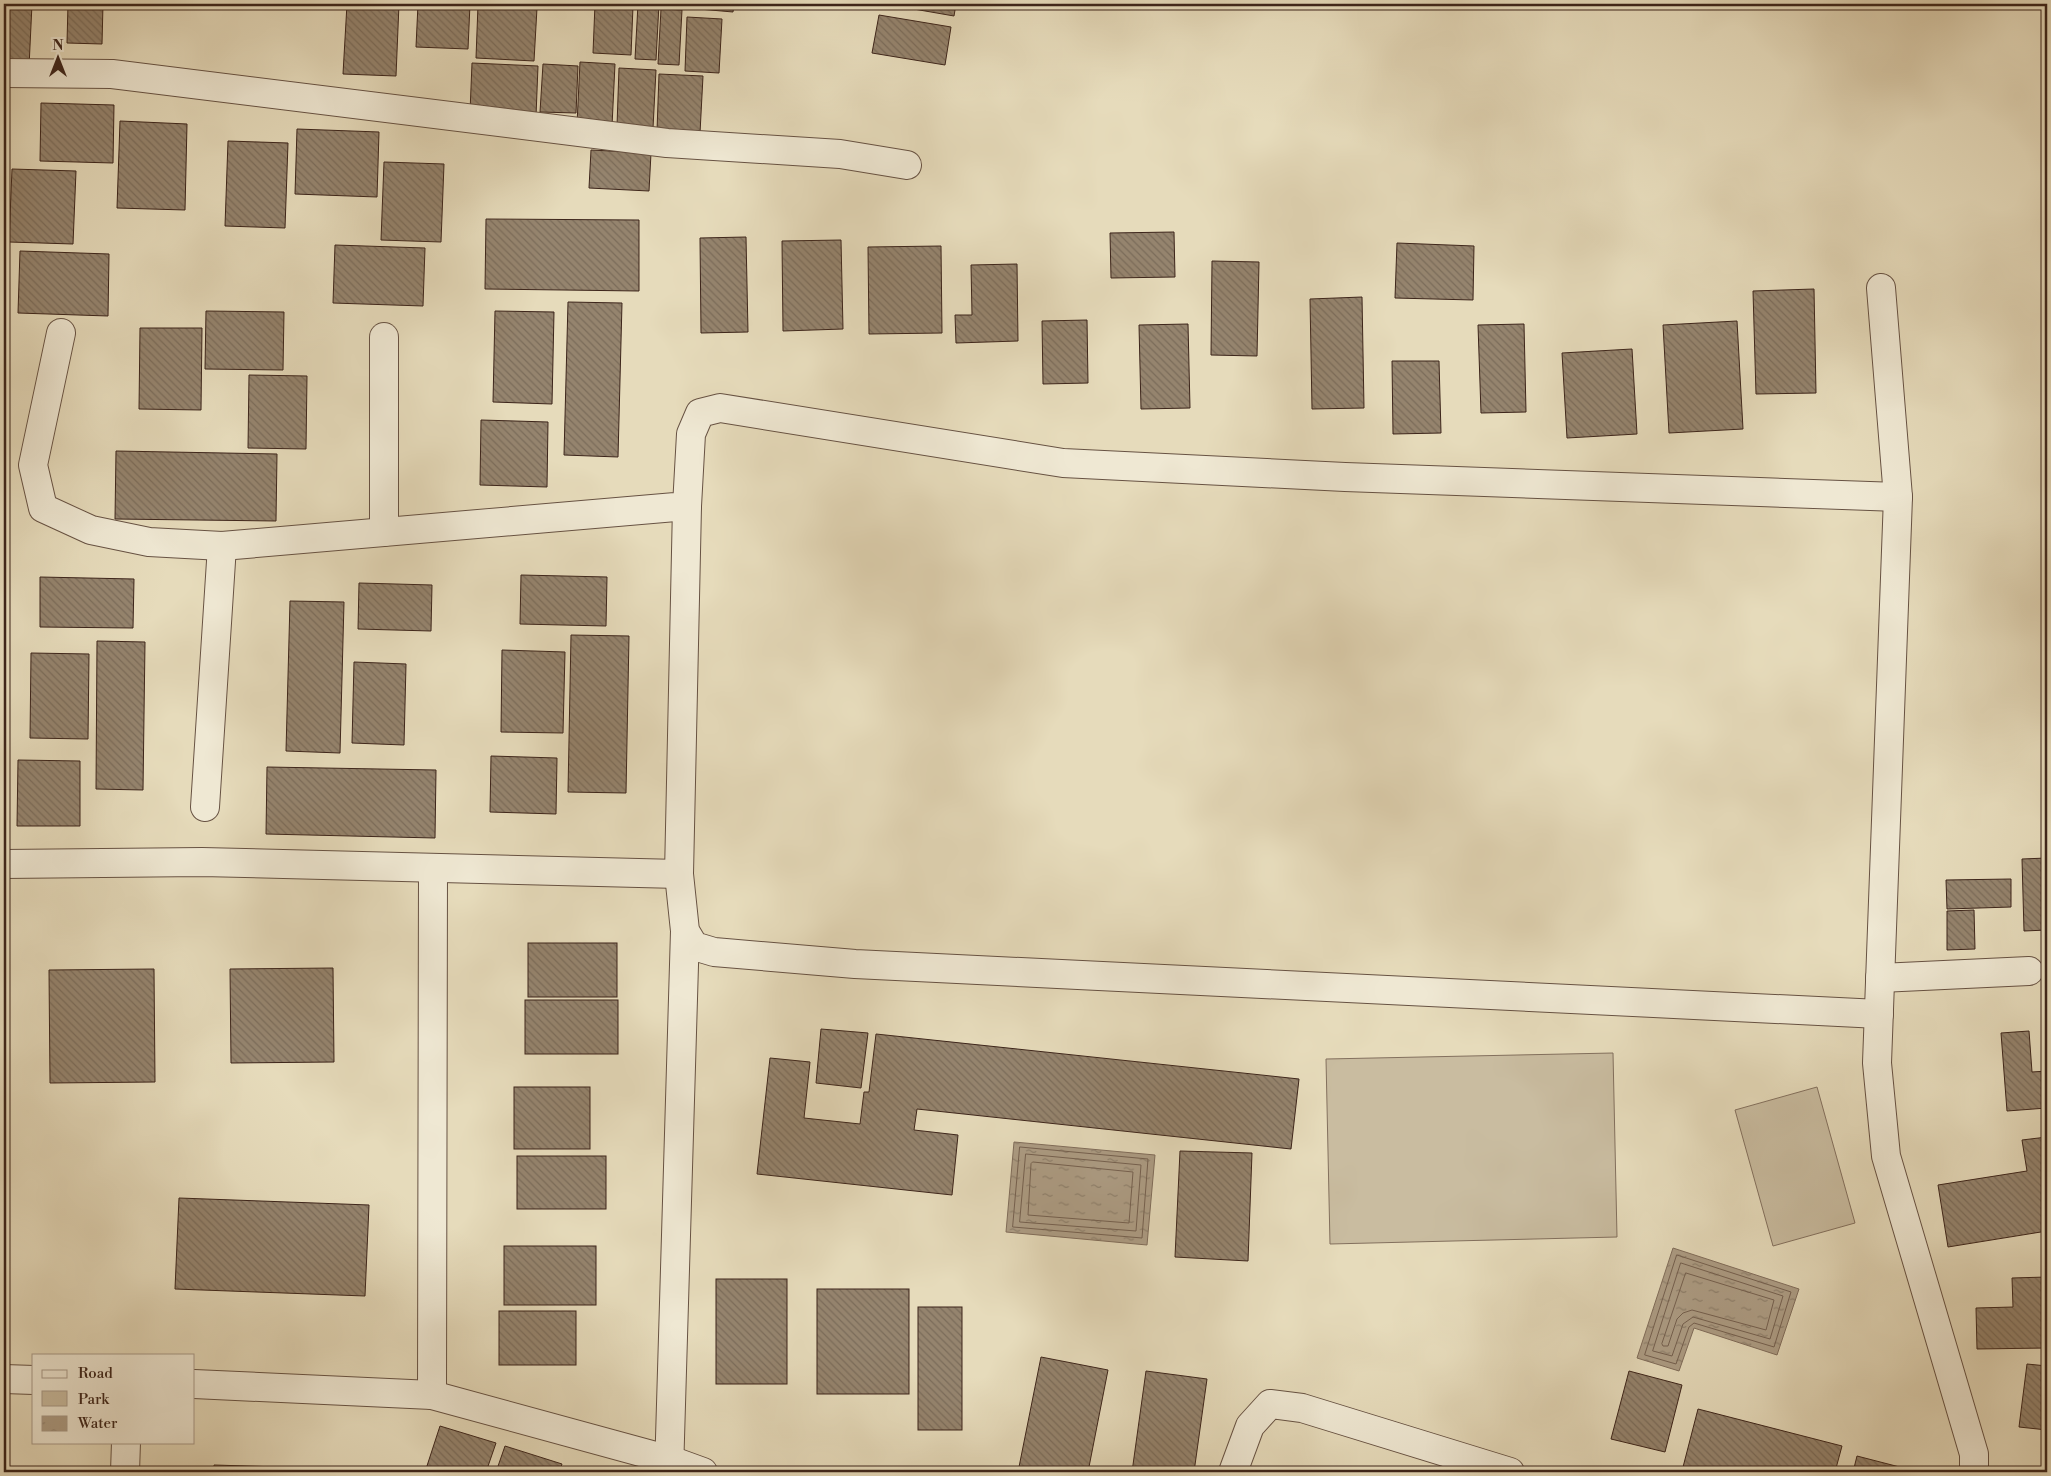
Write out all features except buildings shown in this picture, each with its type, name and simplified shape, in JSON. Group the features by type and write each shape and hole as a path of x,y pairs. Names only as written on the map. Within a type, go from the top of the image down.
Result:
{"street":[{"path":"4,73 112,74 667,143 840,154 907,165"},
{"path":"1881,288 1898,496 1877,1063 1886,1156 1974,1454 1974,1472"},
{"path":"61,333 33,465 42,508 91,530 149,542 222,546 687,506"},
{"path":"384,337 384,532"},
{"path":"670,1466 685,930 679,874 687,506 691,434 700,413 720,408 1063,463 1345,477 1898,496"},
{"path":"205,807 222,546"},
{"path":"4,864 202,862 679,874"},
{"path":"432,1395 433,868"},
{"path":"685,930 694,946 714,952 854,964 1879,1014"},
{"path":"1880,978 2029,971"},
{"path":"4,1379 32,1380"},
{"path":"195,1384 432,1395 670,1466 703,1472"},
{"path":"1234,1472 1250,1426 1270,1404 1302,1408 1510,1472"},
{"path":"125,1472 126,1444"}],"green space":[{"path":"1613,1053 1617,1237 1330,1244 1326,1059"},
{"path":"1817,1087 1855,1223 1773,1246 1735,1110"}],"water":[{"path":"1014,1142 1155,1155 1147,1245 1006,1232"},
{"path":"1673,1248 1799,1289 1777,1355 1694,1328 1679,1371 1637,1358"}]}
